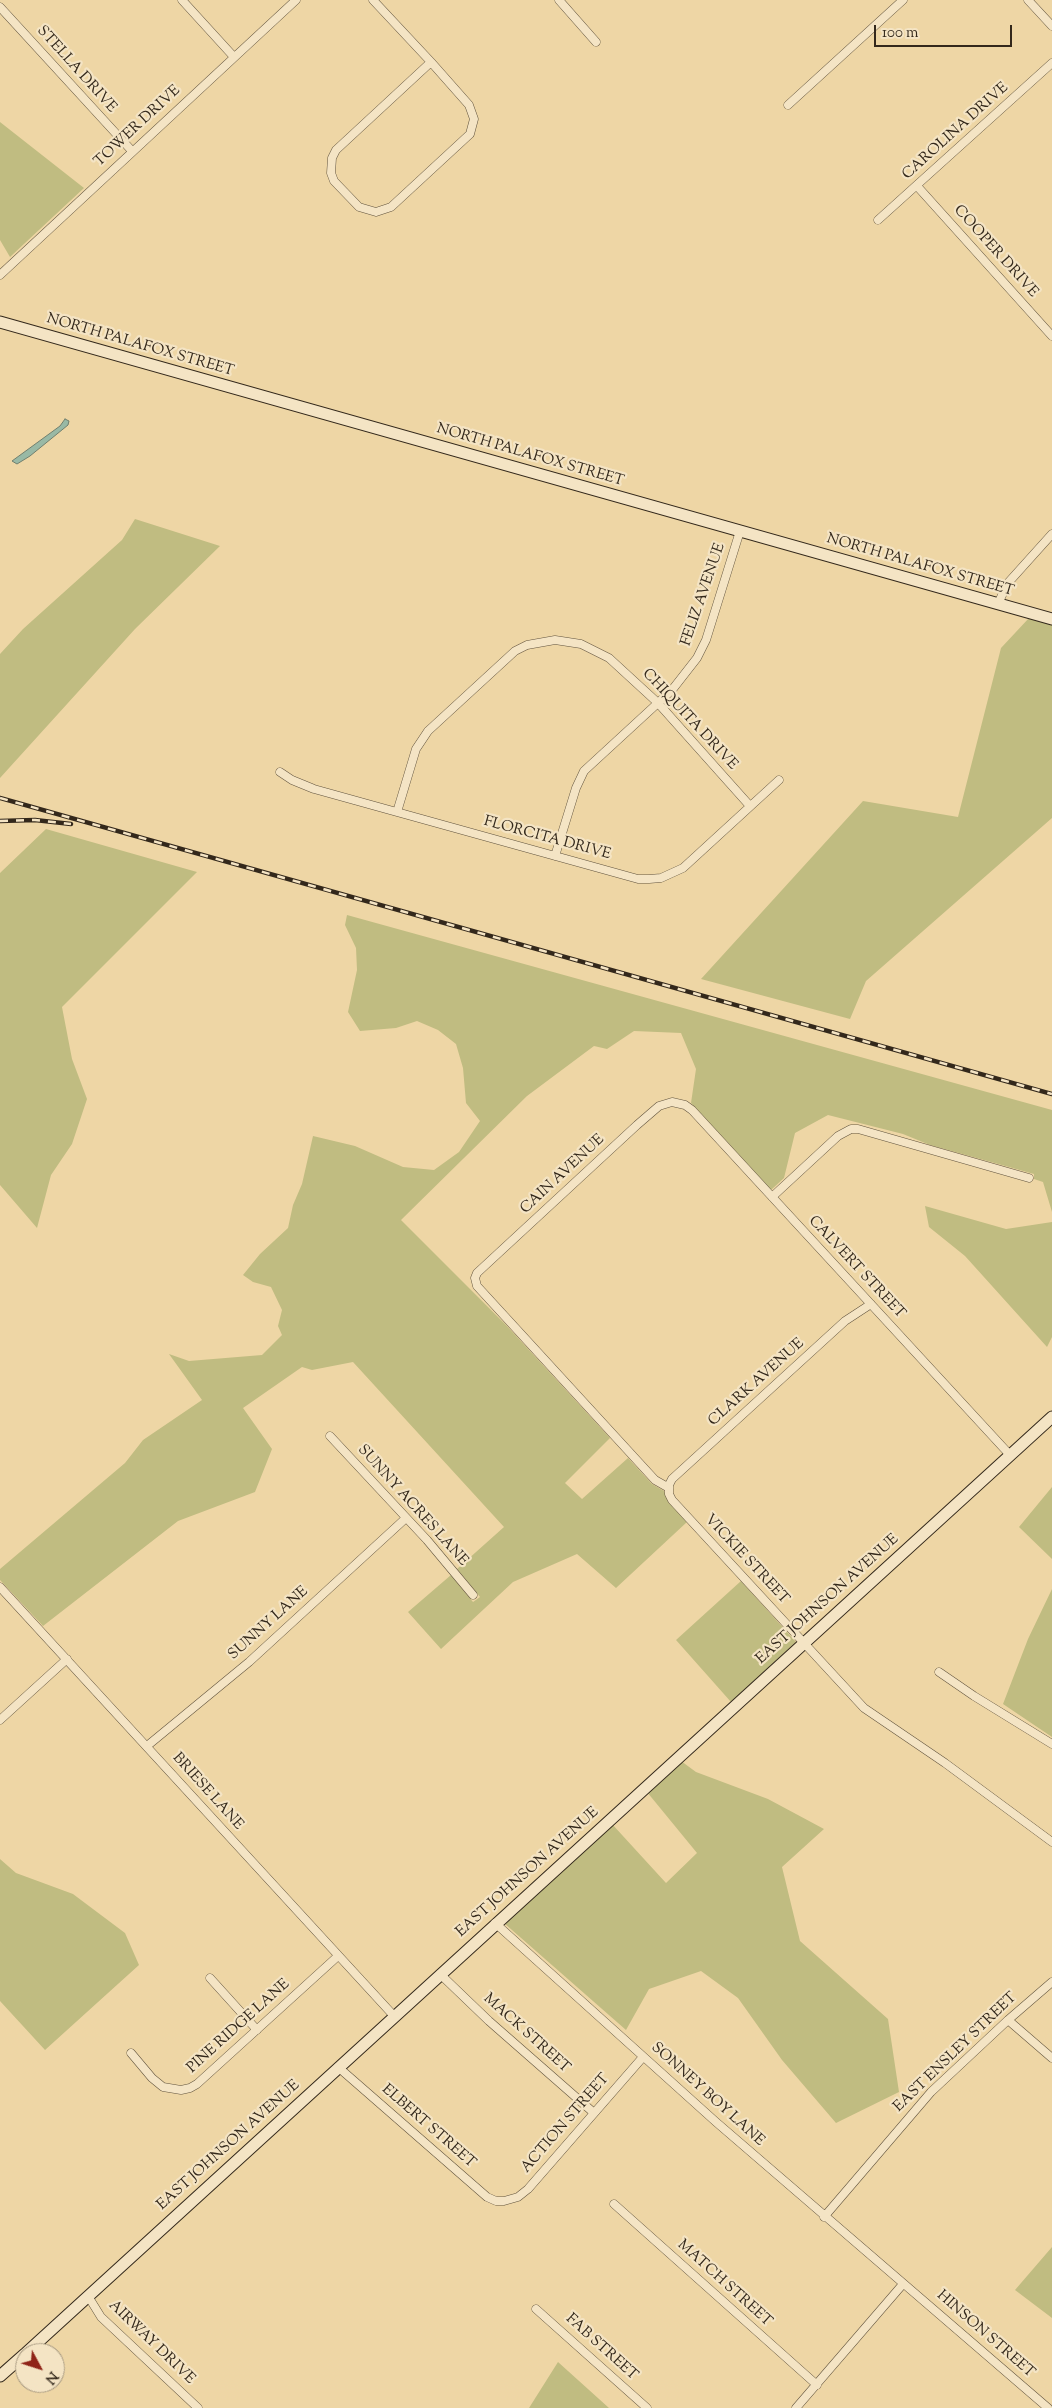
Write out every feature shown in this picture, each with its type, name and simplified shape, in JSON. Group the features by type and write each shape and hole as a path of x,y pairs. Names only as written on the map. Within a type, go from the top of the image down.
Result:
{"main road":[{"name":"NORTH PALAFOX STREET","path":"0,322 1052,619"},
{"name":"EAST JOHNSON AVENUE","path":"36,2343 1052,1417"},
{"name":"EAST JOHNSON AVENUE","path":"0,2376 15,2362"}],"street":[{"path":"182,0 234,57"},
{"name":"TOWER DRIVE","path":"0,275 296,0"},
{"path":"373,0 430,62 469,105 474,119 470,134 391,207 376,212 359,207 334,181 331,173 332,158 336,150 430,62"},
{"path":"559,0 596,42"},
{"path":"788,105 903,0"},
{"path":"1028,0 1052,26"},
{"name":"STELLA DRIVE","path":"0,7 132,151"},
{"name":"CAROLINA DRIVE","path":"878,220 1052,63"},
{"name":"COOPER DRIVE","path":"917,186 1052,336"},
{"name":"FELIZ AVENUE","path":"555,856 576,788 584,770 658,703 684,676 706,640 740,531"},
{"path":"998,604 1010,579 1052,534"},
{"name":"CHIQUITA DRIVE","path":"398,812 421,740 505,659 527,645 540,642 569,641 596,650 609,658 658,703 750,806"},
{"name":"FLORCITA DRIVE","path":"280,772 306,786 638,879 661,878 683,868 779,780"},
{"name":"CALVERT STREET","path":"679,1102 692,1110 1010,1454"},
{"name":"CAIN AVENUE","path":"476,1282 477,1273 636,1125 659,1106 679,1102"},
{"path":"772,1197 838,1136 850,1129 858,1129 1029,1178"},
{"name":"VICKIE STREET","path":"476,1282 655,1480 669,1488 672,1500 864,1708 945,1763 1052,1842"},
{"name":"CLARK AVENUE","path":"669,1488 672,1479 783,1377 846,1321 871,1304"},
{"name":"SUNNY ACRES LANE","path":"330,1436 406,1518 473,1595"},
{"name":"SUNNY LANE","path":"147,1746 249,1662 406,1518"},
{"name":"BRIESE LANE","path":"0,1587 394,2016"},
{"path":"0,1720 67,1659"},
{"path":"939,1672 1052,1744"},
{"name":"SONNEY BOY LANE","path":"495,1924 824,2217 903,2284"},
{"name":"PINE RIDGE LANE","path":"131,2053 156,2082 172,2090 182,2090 197,2084 338,1956"},
{"name":"MACK STREET","path":"440,1974 489,2021 594,2113"},
{"path":"210,1978 257,2030"},
{"name":"EAST ENSLEY STREET","path":"824,2217 925,2098 1008,2020 1052,1982"},
{"path":"1008,2020 1052,2058"},
{"name":"ACTION STREET","path":"504,2201 518,2197 528,2189 642,2056"},
{"name":"ELBERT STREET","path":"338,2067 486,2197 496,2201 504,2201"},
{"name":"MATCH STREET","path":"614,2204 816,2385"},
{"path":"796,2408 903,2284"},
{"name":"HINSON STREET","path":"903,2284 1048,2408"},
{"name":"AIRWAY DRIVE","path":"88,2296 102,2317 198,2408"},
{"name":"FAB STREET","path":"536,2309 647,2408"},
{"path":"184,2408 190,2401"}],"shaded area":[{"path":"0,122 84,188 10,257 0,240"},
{"path":"65,419 69,421 68,425 30,456 17,464 12,461 60,426"},
{"path":"135,519 220,546 135,629 0,778 0,654 23,629 122,540"},
{"path":"1029,618 1052,624 1052,818 866,981 850,1019 701,979 863,801 958,817 1001,648"},
{"path":"46,829 197,872 62,1007 72,1059 87,1099 72,1144 51,1175 37,1228 0,1185 0,873"},
{"path":"347,915 1052,1110 1052,1212 1043,1182 1034,1179 1034,1174 930,1145 903,1134 828,1115 795,1133 784,1178 771,1190 691,1103 696,1069 681,1033 634,1031 607,1049 594,1046 527,1096 401,1220 506,1325 610,1438 565,1483 582,1499 628,1458 652,1484 664,1491 669,1503 687,1522 616,1588 577,1554 513,1582 441,1649 408,1612 451,1575 473,1602 480,1597 457,1569 504,1527 353,1362 312,1370 302,1367 243,1408 272,1449 255,1492 178,1521 43,1626 0,1580 0,1569 125,1463 143,1440 202,1400 169,1354 189,1361 262,1355 282,1335 278,1326 282,1310 271,1287 253,1282 243,1275 260,1254 288,1228 293,1205 302,1184 313,1136 355,1146 403,1167 434,1170 459,1152 480,1121 466,1103 463,1068 456,1044 438,1030 417,1021 396,1028 360,1031 348,1012 357,970 356,948 345,925"},
{"path":"925,1206 1006,1229 1052,1222 1052,1337 1047,1347 965,1256 929,1227"},
{"path":"1052,1487 1052,1559 1019,1527"},
{"path":"741,1581 796,1642 731,1702 676,1640"},
{"path":"1052,1589 1052,1737 1003,1704 1028,1639"},
{"path":"681,1761 696,1772 768,1799 824,1829 782,1867 800,1941 888,2019 899,2092 836,2123 782,2060 738,1998 701,1971 649,1989 626,2030 504,1923 612,1824 666,1883 697,1853 647,1792"},
{"path":"0,1859 16,1873 73,1894 125,1933 139,1965 45,2050 0,2001"},
{"path":"1052,2247 1052,2318 1015,2290"},
{"path":"558,2362 568,2371 609,2408 529,2408"}],"railway":[{"path":"0,798 1052,1094"},
{"path":"0,821 35,820 71,824"}]}
